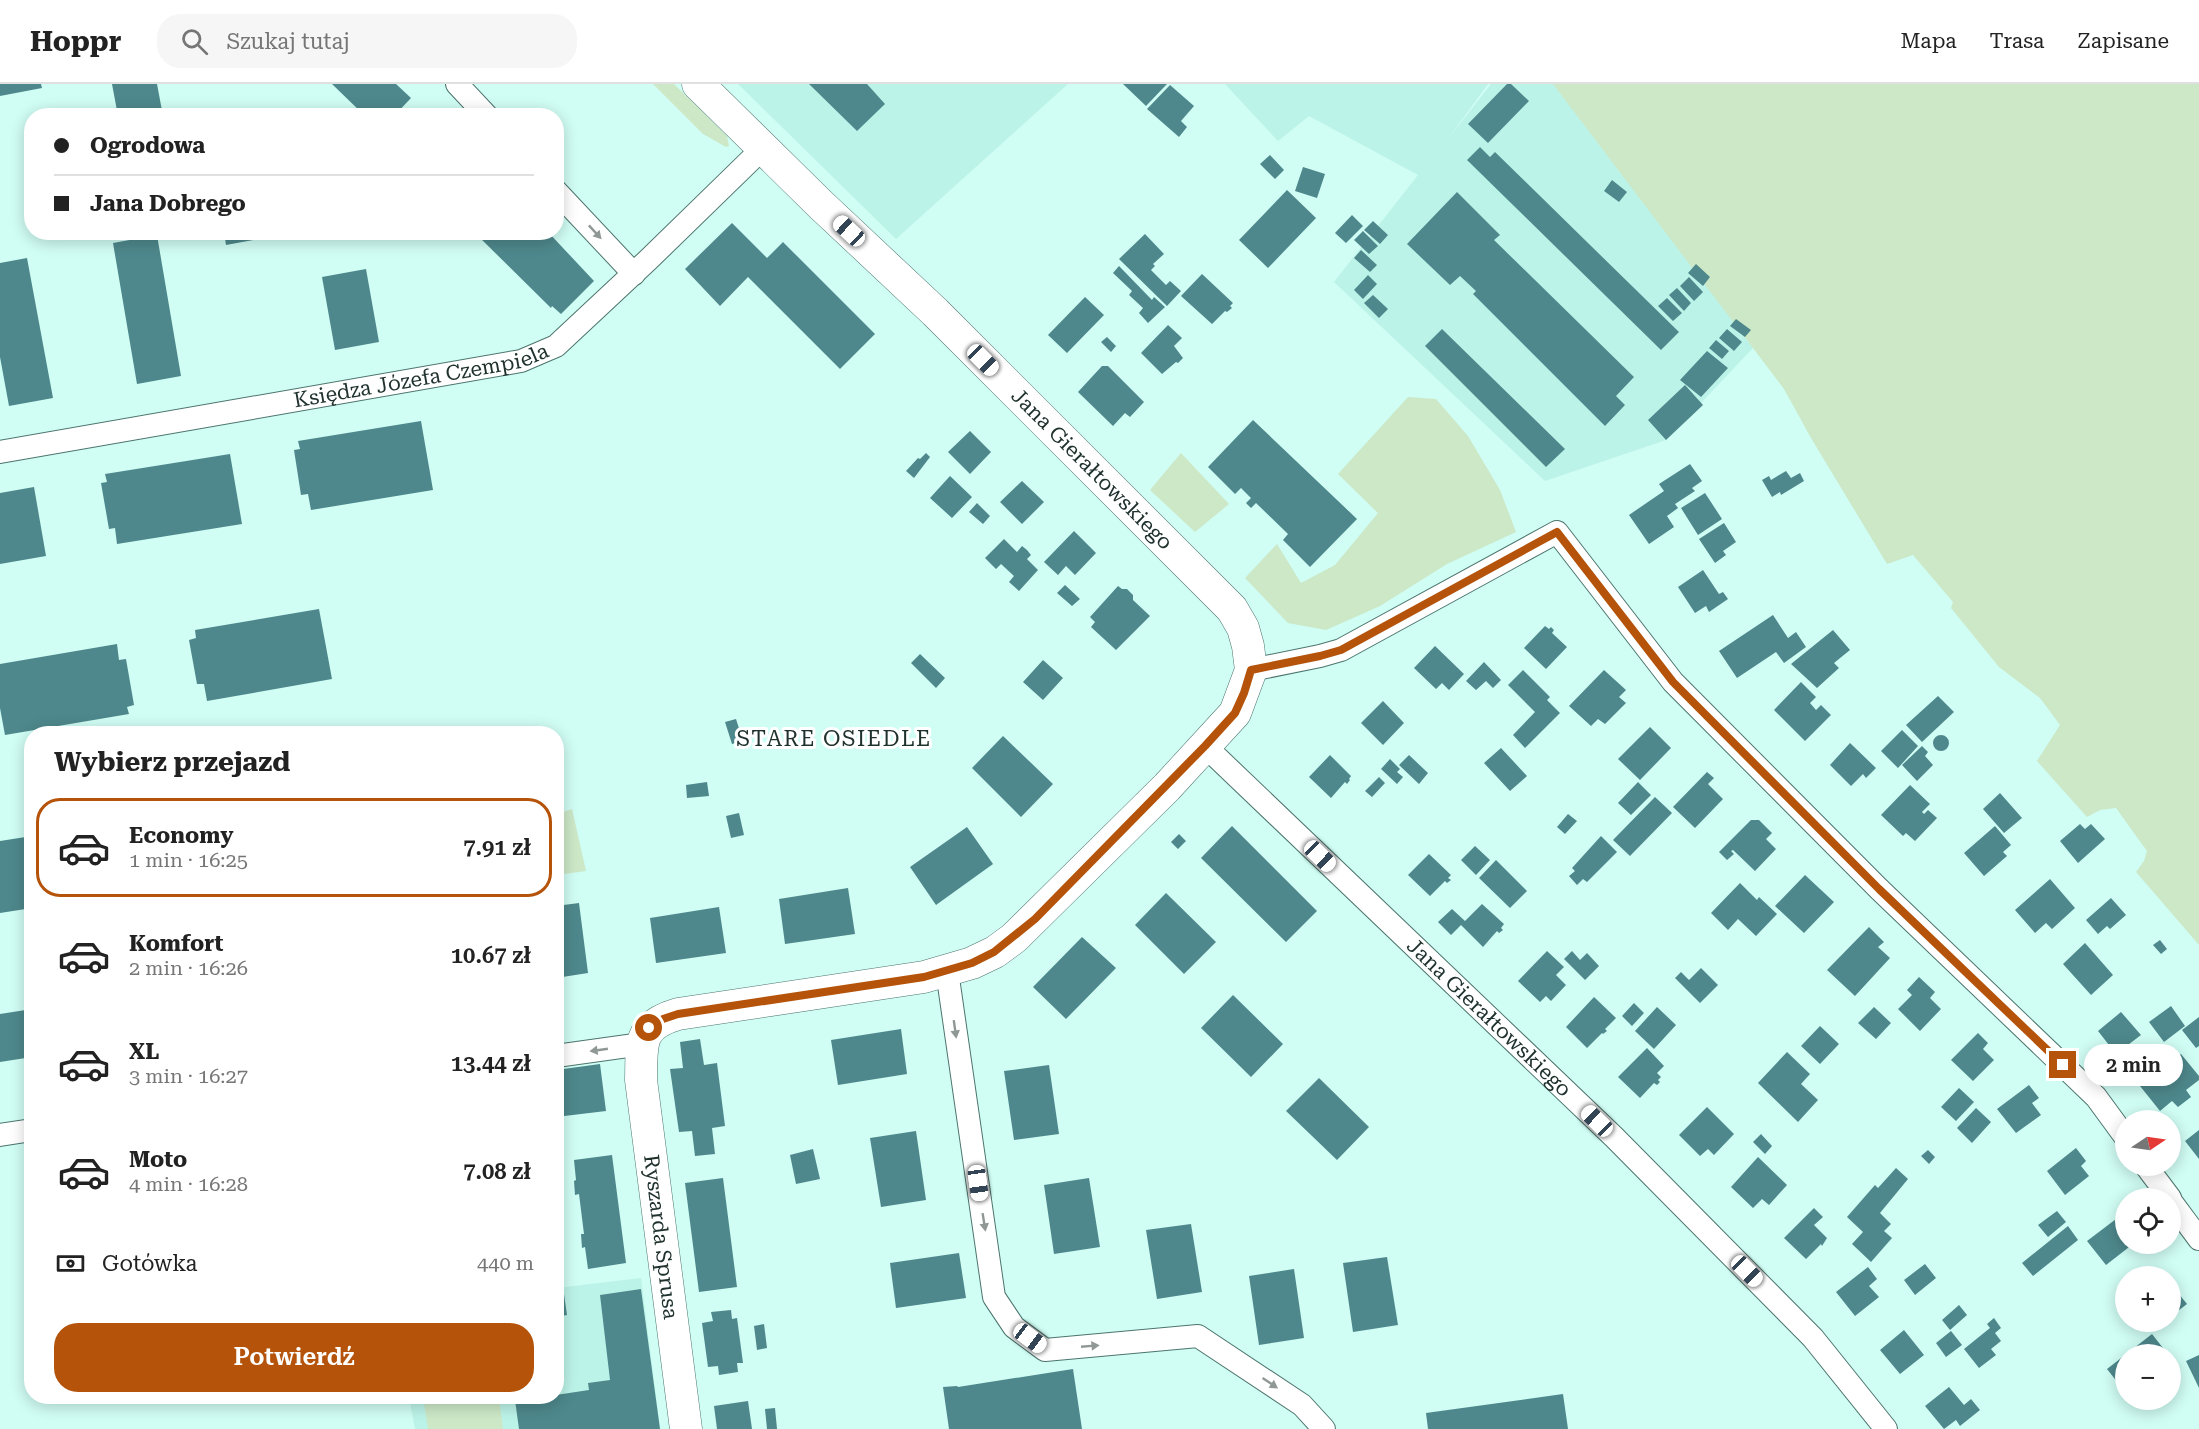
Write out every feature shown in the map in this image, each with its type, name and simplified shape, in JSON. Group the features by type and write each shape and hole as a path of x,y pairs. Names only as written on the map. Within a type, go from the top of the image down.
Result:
{"street":[{"path":"458,84 479,108"},
{"name":"Jana Gierałtowskiego","path":"698,84 935,312 1232,609 1243,628 1251,670"},
{"name":"Księdza Józefa Czempiela","path":"0,452 521,361 556,346 763,147"},
{"path":"564,200 633,274"},
{"path":"564,1055 642,1044 649,1028 663,1019 678,1014 924,977 972,963 994,952 1014,938 1205,746 1235,713 1251,670 1341,650 1557,532 1673,682 1887,897 2096,1097 2115,1123"},
{"name":"Jana Gierałtowskiego","path":"1205,746 1622,1145 1814,1338 1886,1429"},
{"path":"947,971 994,1297 1014,1327 1045,1350 1198,1335 1302,1404 1324,1429"},
{"name":"Ryszarda Sprusa","path":"642,1044 641,1080 686,1429"},
{"path":"0,1135 24,1131"},
{"path":"2181,1214 2199,1239"}],"shaded area":[{"path":"653,84 674,84 727,136 729,146 726,147 703,134"},
{"path":"738,84 1068,84 896,239"},
{"path":"1225,84 1488,84 1448,139 1491,84 1557,84 1753,348 1666,440 1545,481 1334,282 1418,175 1309,116 1278,141"},
{"path":"1553,84 2199,84 2199,945 2136,872 2144,861 2147,851 2116,808 2100,810 2087,817 2037,761 2060,725 2040,698 1999,667 1951,608 1953,602 1913,555 1887,564 1784,389"},
{"path":"1408,397 1436,399 1468,436 1500,490 1516,532 1447,564 1380,606 1326,630 1288,623 1245,578 1277,544 1301,583 1335,565 1378,513 1338,474"},
{"path":"1181,453 1229,504 1195,532 1150,490"},
{"path":"572,809 586,871 564,874 564,812"},
{"path":"641,1278 660,1429 415,1429 410,1404 564,1404 564,1287"},
{"path":"424,1404 500,1404 503,1429 428,1429"}],"building":[{"path":"0,84 41,84 42,88 0,96"},
{"path":"112,84 157,84 162,108 116,108"},
{"path":"332,84 396,84 411,98 402,108 357,108"},
{"path":"809,84 867,84 885,104 857,131"},
{"path":"1123,84 1167,84 1146,106"},
{"path":"1507,84 1511,84 1529,101 1488,143 1468,124"},
{"path":"1170,85 1194,106 1181,121 1187,127 1179,137 1147,109"},
{"path":"1480,147 1490,157 1495,152 1679,332 1661,350 1467,160"},
{"path":"1270,155 1284,170 1275,179 1260,164"},
{"path":"1303,167 1325,174 1317,198 1295,191"},
{"path":"1612,180 1627,192 1619,202 1604,191"},
{"path":"1287,190 1316,218 1268,268 1239,240"},
{"path":"1457,192 1500,235 1494,240 1634,377 1616,396 1625,405 1605,426 1473,294 1476,291 1460,276 1450,285 1407,244"},
{"path":"1352,215 1363,226 1346,243 1335,233"},
{"path":"1373,221 1388,235 1380,244 1364,230"},
{"path":"732,223 767,258 783,242 875,334 840,369 748,277 720,306 685,269"},
{"path":"1363,231 1378,246 1369,254 1354,240"},
{"path":"1145,234 1164,254 1153,264 1155,266 1151,270 1166,285 1170,281 1181,291 1167,306 1119,259"},
{"path":"130,240 158,240 181,376 137,384 113,243"},
{"path":"225,240 254,240 226,245"},
{"path":"482,240 556,240 594,281 561,314 552,306 551,308"},
{"path":"1361,250 1377,265 1370,272 1354,258"},
{"path":"27,258 53,398 9,406 0,357 0,263"},
{"path":"1696,264 1710,277 1703,286 1688,273"},
{"path":"1119,266 1152,300 1154,297 1165,307 1148,323 1139,313 1143,308 1129,295 1132,291 1113,273"},
{"path":"366,269 379,342 335,350 322,277"},
{"path":"1202,274 1233,303 1230,306 1232,308 1225,311 1212,324 1181,296"},
{"path":"1368,275 1377,284 1363,299 1354,290"},
{"path":"1689,277 1703,292 1694,301 1680,286"},
{"path":"1677,288 1691,303 1684,311 1669,295"},
{"path":"1373,295 1388,309 1379,318 1364,303"},
{"path":"1085,297 1104,315 1067,353 1048,335"},
{"path":"1667,298 1682,313 1673,321 1658,306"},
{"path":"1736,319 1751,330 1745,337 1730,326"},
{"path":"1168,325 1182,338 1174,346 1183,358 1162,374 1141,353"},
{"path":"1442,329 1565,449 1546,467 1425,346"},
{"path":"1727,329 1742,342 1734,351 1719,338"},
{"path":"1107,337 1116,346 1111,352 1101,342"},
{"path":"1716,340 1729,351 1722,359 1709,348"},
{"path":"1707,351 1728,368 1701,397 1680,380"},
{"path":"1102,366 1108,366 1144,402 1130,417 1125,413 1113,426 1078,392"},
{"path":"1685,385 1703,405 1666,440 1648,420"},
{"path":"1253,420 1357,519 1310,567 1283,540 1288,534 1256,503 1251,508 1246,503 1251,498 1241,488 1235,494 1208,467"},
{"path":"421,421 433,490 311,510 308,494 301,495 294,450 300,449 298,441"},
{"path":"970,431 991,452 970,474 948,452"},
{"path":"926,453 930,457 914,478 906,471"},
{"path":"230,454 242,524 117,544 115,528 109,529 101,483 107,482 105,474"},
{"path":"1690,464 1702,481 1692,488 1695,491 1675,504 1678,508 1667,516 1674,527 1649,544 1629,515 1664,491 1659,484"},
{"path":"1786,471 1791,478 1800,473 1804,481 1781,495 1780,492 1772,497 1762,480 1769,476 1771,480"},
{"path":"950,476 972,497 952,518 930,498"},
{"path":"1022,481 1044,502 1022,524 1000,502"},
{"path":"34,487 46,556 0,564 0,493"},
{"path":"1705,493 1722,519 1698,535 1681,508"},
{"path":"977,503 990,516 983,524 969,512"},
{"path":"1724,523 1736,542 1723,551 1726,555 1715,563 1699,539"},
{"path":"1074,531 1096,553 1075,575 1066,566 1058,575 1044,562"},
{"path":"1004,539 1017,552 1022,546 1027,550 1031,555 1027,559 1038,570 1019,591 1009,582 1014,576 1001,564 996,569 985,558"},
{"path":"1703,570 1719,594 1723,592 1728,599 1709,612 1706,606 1695,613 1678,587"},
{"path":"1065,585 1080,599 1072,606 1057,593"},
{"path":"1118,586 1127,589 1133,595 1133,600 1150,616 1116,650 1091,627 1095,622 1090,617"},
{"path":"319,609 332,679 207,701 204,684 197,684 189,640 196,638 195,630"},
{"path":"1773,615 1788,638 1796,632 1806,647 1784,663 1776,652 1737,678 1719,651"},
{"path":"1545,626 1549,629 1551,627 1554,630 1552,633 1567,647 1546,669 1524,648"},
{"path":"1833,630 1850,650 1834,663 1839,668 1817,688 1791,664"},
{"path":"117,644 119,660 126,659 134,705 127,707 129,714 58,726 24,726 24,732 5,735 0,708 0,664"},
{"path":"1435,646 1464,674 1449,690 1442,683 1436,689 1414,668"},
{"path":"920,654 945,678 936,688 911,663"},
{"path":"1043,660 1063,678 1043,700 1023,682"},
{"path":"1484,662 1501,680 1493,688 1486,681 1476,690 1466,681"},
{"path":"1523,670 1550,697 1547,700 1560,713 1525,748 1513,735 1535,712 1508,685"},
{"path":"1604,670 1626,690 1619,697 1626,703 1605,724 1598,719 1591,726 1569,706"},
{"path":"1801,682 1816,697 1810,703 1816,710 1821,705 1831,715 1805,741 1774,710"},
{"path":"1938,696 1954,712 1922,742 1906,725"},
{"path":"1383,701 1404,723 1383,745 1361,723"},
{"path":"736,719 743,741 732,744 725,722"},
{"path":"1650,727 1671,748 1640,780 1618,759"},
{"path":"1902,730 1918,746 1898,768 1881,751"},
{"path":"1941,735 1949,743 1941,751 1933,743"},
{"path":"1003,736 1053,784 1021,817 972,768"},
{"path":"1850,743 1876,768 1866,778 1863,774 1851,786 1830,765"},
{"path":"1922,746 1928,752 1925,756 1933,765 1917,781 1902,765"},
{"path":"1501,748 1527,776 1510,791 1484,763"},
{"path":"1330,755 1351,776 1347,784 1345,782 1331,798 1309,777"},
{"path":"1409,755 1428,773 1419,784 1399,765"},
{"path":"1390,759 1400,769 1397,772 1403,777 1397,784 1381,769"},
{"path":"1707,772 1714,778 1708,784 1723,799 1695,828 1673,807"},
{"path":"1379,777 1385,783 1372,797 1365,791"},
{"path":"707,782 709,796 687,798 686,785"},
{"path":"1638,782 1651,795 1631,815 1618,803"},
{"path":"1910,785 1930,804 1922,812 1924,814 1928,810 1937,818 1915,841 1906,833 1903,836 1881,815"},
{"path":"2000,793 2022,818 2004,833 1983,809"},
{"path":"1655,797 1672,813 1630,856 1613,840"},
{"path":"739,813 744,835 731,838 726,816"},
{"path":"1568,814 1577,821 1565,834 1557,827"},
{"path":"1751,820 1759,820 1772,833 1766,839 1776,849 1755,871 1733,850 1731,851 1734,854 1727,860 1719,852"},
{"path":"2080,824 2085,829 2091,824 2105,839 2078,863 2060,841"},
{"path":"1232,826 1317,911 1286,942 1201,858"},
{"path":"1995,826 2011,845 2003,852 2007,856 1984,876 1964,853"},
{"path":"967,827 993,864 936,905 910,867"},
{"path":"1179,834 1186,841 1178,849 1171,842"},
{"path":"1601,836 1617,852 1587,882 1583,879 1577,885 1569,876 1575,871 1572,868"},
{"path":"24,837 24,909 0,913 0,841"},
{"path":"1475,846 1490,860 1476,875 1461,860"},
{"path":"1429,854 1451,875 1448,878 1451,880 1447,883 1445,881 1430,896 1408,875"},
{"path":"1496,860 1527,891 1510,908 1479,878"},
{"path":"1805,875 1834,902 1804,933 1775,906"},
{"path":"2050,879 2075,908 2052,929 2046,923 2035,933 2015,910"},
{"path":"1740,883 1757,900 1759,897 1777,914 1756,936 1738,919 1728,930 1711,913"},
{"path":"848,888 855,934 785,944 779,899"},
{"path":"1166,893 1216,942 1184,974 1135,925"},
{"path":"2111,898 2126,915 2110,929 2107,926 2098,934 2086,920"},
{"path":"579,903 588,973 564,977 564,905"},
{"path":"1482,904 1504,924 1501,928 1503,930 1499,933 1497,931 1483,947 1461,925 1451,935 1438,922 1452,909 1465,921"},
{"path":"719,907 726,953 656,963 650,918"},
{"path":"1869,927 1884,942 1878,947 1890,958 1855,996 1827,970"},
{"path":"1082,937 1116,968 1066,1019 1033,987"},
{"path":"2160,940 2167,949 2161,954 2153,945"},
{"path":"2085,943 2113,975 2091,995 2063,964"},
{"path":"1547,951 1564,967 1556,975 1566,985 1551,1001 1546,996 1540,1002 1518,981"},
{"path":"1572,951 1580,960 1587,953 1599,966 1585,980 1564,959"},
{"path":"1701,968 1718,985 1700,1003 1675,978 1681,972 1689,980"},
{"path":"1919,977 1935,992 1930,998 1941,1009 1920,1031 1898,1009 1912,995 1907,990"},
{"path":"1233,995 1283,1044 1251,1077 1201,1028"},
{"path":"1594,997 1616,1018 1605,1029 1607,1031 1587,1048 1566,1027"},
{"path":"1634,1003 1644,1013 1632,1026 1622,1016"},
{"path":"2171,1006 2185,1026 2164,1042 2149,1022"},
{"path":"1657,1007 1676,1025 1654,1049 1635,1031"},
{"path":"1874,1007 1891,1023 1876,1039 1858,1023"},
{"path":"24,1010 24,1058 0,1062 0,1014"},
{"path":"2121,1012 2141,1035 2116,1054 2098,1031"},
{"path":"2199,1017 2199,1046 2196,1048 2182,1030"},
{"path":"1820,1026 1839,1044 1820,1064 1801,1046"},
{"path":"901,1029 907,1074 838,1085 831,1040"},
{"path":"1978,1033 1988,1043 1983,1049 1994,1060 1973,1081 1951,1060"},
{"path":"700,1039 704,1065 717,1063 725,1126 712,1128 715,1154 695,1156 692,1131 679,1132 670,1069 683,1068 680,1042"},
{"path":"1647,1048 1664,1066 1657,1073 1661,1077 1658,1080 1660,1082 1657,1085 1654,1083 1640,1098 1618,1077"},
{"path":"1787,1052 1810,1074 1801,1084 1818,1100 1798,1122 1758,1083"},
{"path":"2181,1054 2199,1076 2199,1080 2186,1090 2191,1097 2178,1107 2172,1101 2161,1110 2140,1086"},
{"path":"600,1064 606,1111 564,1116 564,1069"},
{"path":"1049,1065 1059,1134 1014,1140 1004,1071"},
{"path":"1319,1078 1369,1127 1337,1160 1286,1111"},
{"path":"2029,1085 2039,1098 2032,1103 2041,1115 2016,1133 1997,1109"},
{"path":"1959,1088 1974,1102 1956,1121 1941,1107"},
{"path":"1707,1107 1734,1134 1714,1155 1708,1149 1700,1156 1679,1135"},
{"path":"1976,1108 1991,1122 1972,1143 1957,1128"},
{"path":"2199,1130 2199,1159 2185,1141"},
{"path":"916,1131 926,1200 881,1207 870,1138"},
{"path":"1761,1134 1772,1146 1765,1154 1753,1142"},
{"path":"2076,1148 2086,1161 2081,1166 2089,1176 2065,1195 2047,1171"},
{"path":"813,1149 820,1179 796,1184 790,1155"},
{"path":"1928,1150 1935,1157 1929,1164 1921,1156"},
{"path":"612,1155 626,1263 588,1269 585,1247 582,1248 581,1234 584,1234 579,1194 575,1195 574,1160"},
{"path":"1758,1157 1787,1185 1769,1205 1762,1199 1753,1208 1731,1187"},
{"path":"1896,1168 1908,1179 1880,1213 1891,1224 1884,1231 1892,1238 1871,1262 1852,1244 1863,1232 1847,1217 1875,1185 1878,1188"},
{"path":"723,1178 737,1287 699,1292 685,1183"},
{"path":"1089,1178 1100,1247 1054,1254 1044,1185"},
{"path":"1814,1208 1823,1217 1814,1225 1827,1238 1822,1246 1821,1244 1806,1259 1784,1238"},
{"path":"2057,1211 2066,1222 2048,1237 2038,1225"},
{"path":"2115,1220 2115,1254 2120,1254 2106,1265 2087,1241"},
{"path":"1191,1224 1202,1292 1157,1299 1146,1230"},
{"path":"2068,1226 2078,1240 2033,1276 2022,1263"},
{"path":"959,1253 966,1298 896,1308 890,1263"},
{"path":"1387,1257 1398,1325 1353,1332 1343,1263"},
{"path":"1925,1264 1936,1278 1915,1295 1904,1280"},
{"path":"1868,1267 1877,1279 1869,1286 1879,1297 1855,1316 1836,1292"},
{"path":"1294,1269 1304,1338 1259,1345 1249,1276"},
{"path":"641,1289 660,1429 519,1429 516,1404 564,1404 564,1394 589,1390 588,1383 610,1380 600,1295"},
{"path":"564,1294 567,1315 564,1316"},
{"path":"2181,1297 2187,1304 2181,1309"},
{"path":"1959,1305 1967,1315 1950,1330 1942,1320"},
{"path":"731,1310 732,1319 737,1318 743,1363 737,1363 738,1372 719,1375 718,1366 708,1367 702,1323 713,1321 711,1312"},
{"path":"1994,1318 2001,1328 1995,1333 2001,1341 1991,1349 1996,1355 1979,1368 1964,1349 1990,1328 1987,1324"},
{"path":"764,1324 767,1348 757,1350 754,1326"},
{"path":"1904,1330 1924,1355 1900,1374 1880,1350"},
{"path":"1951,1331 1962,1345 1946,1357 1936,1343"},
{"path":"2152,1334 2160,1344 2139,1344"},
{"path":"2199,1355 2199,1388 2186,1361"},
{"path":"2115,1363 2115,1379 2107,1369"},
{"path":"1073,1369 1082,1429 949,1429 943,1387 958,1387"},
{"path":"1949,1387 1964,1405 1971,1399 1980,1410 1960,1426 1956,1420 1944,1429 1925,1406"},
{"path":"1563,1394 1568,1429 1428,1429 1426,1413"},
{"path":"748,1401 752,1429 717,1429 714,1406"},
{"path":"775,1408 777,1429 767,1429 765,1409"}],"district":[{"name":"STARE OSIEDLE","path":"834,738"}],"route":[{"path":"649,1028 663,1019 678,1014 924,977 972,963 994,952 1035,919 1205,746 1235,713 1251,670 1341,650 1557,532 1673,682 1879,889 2063,1065"}]}
